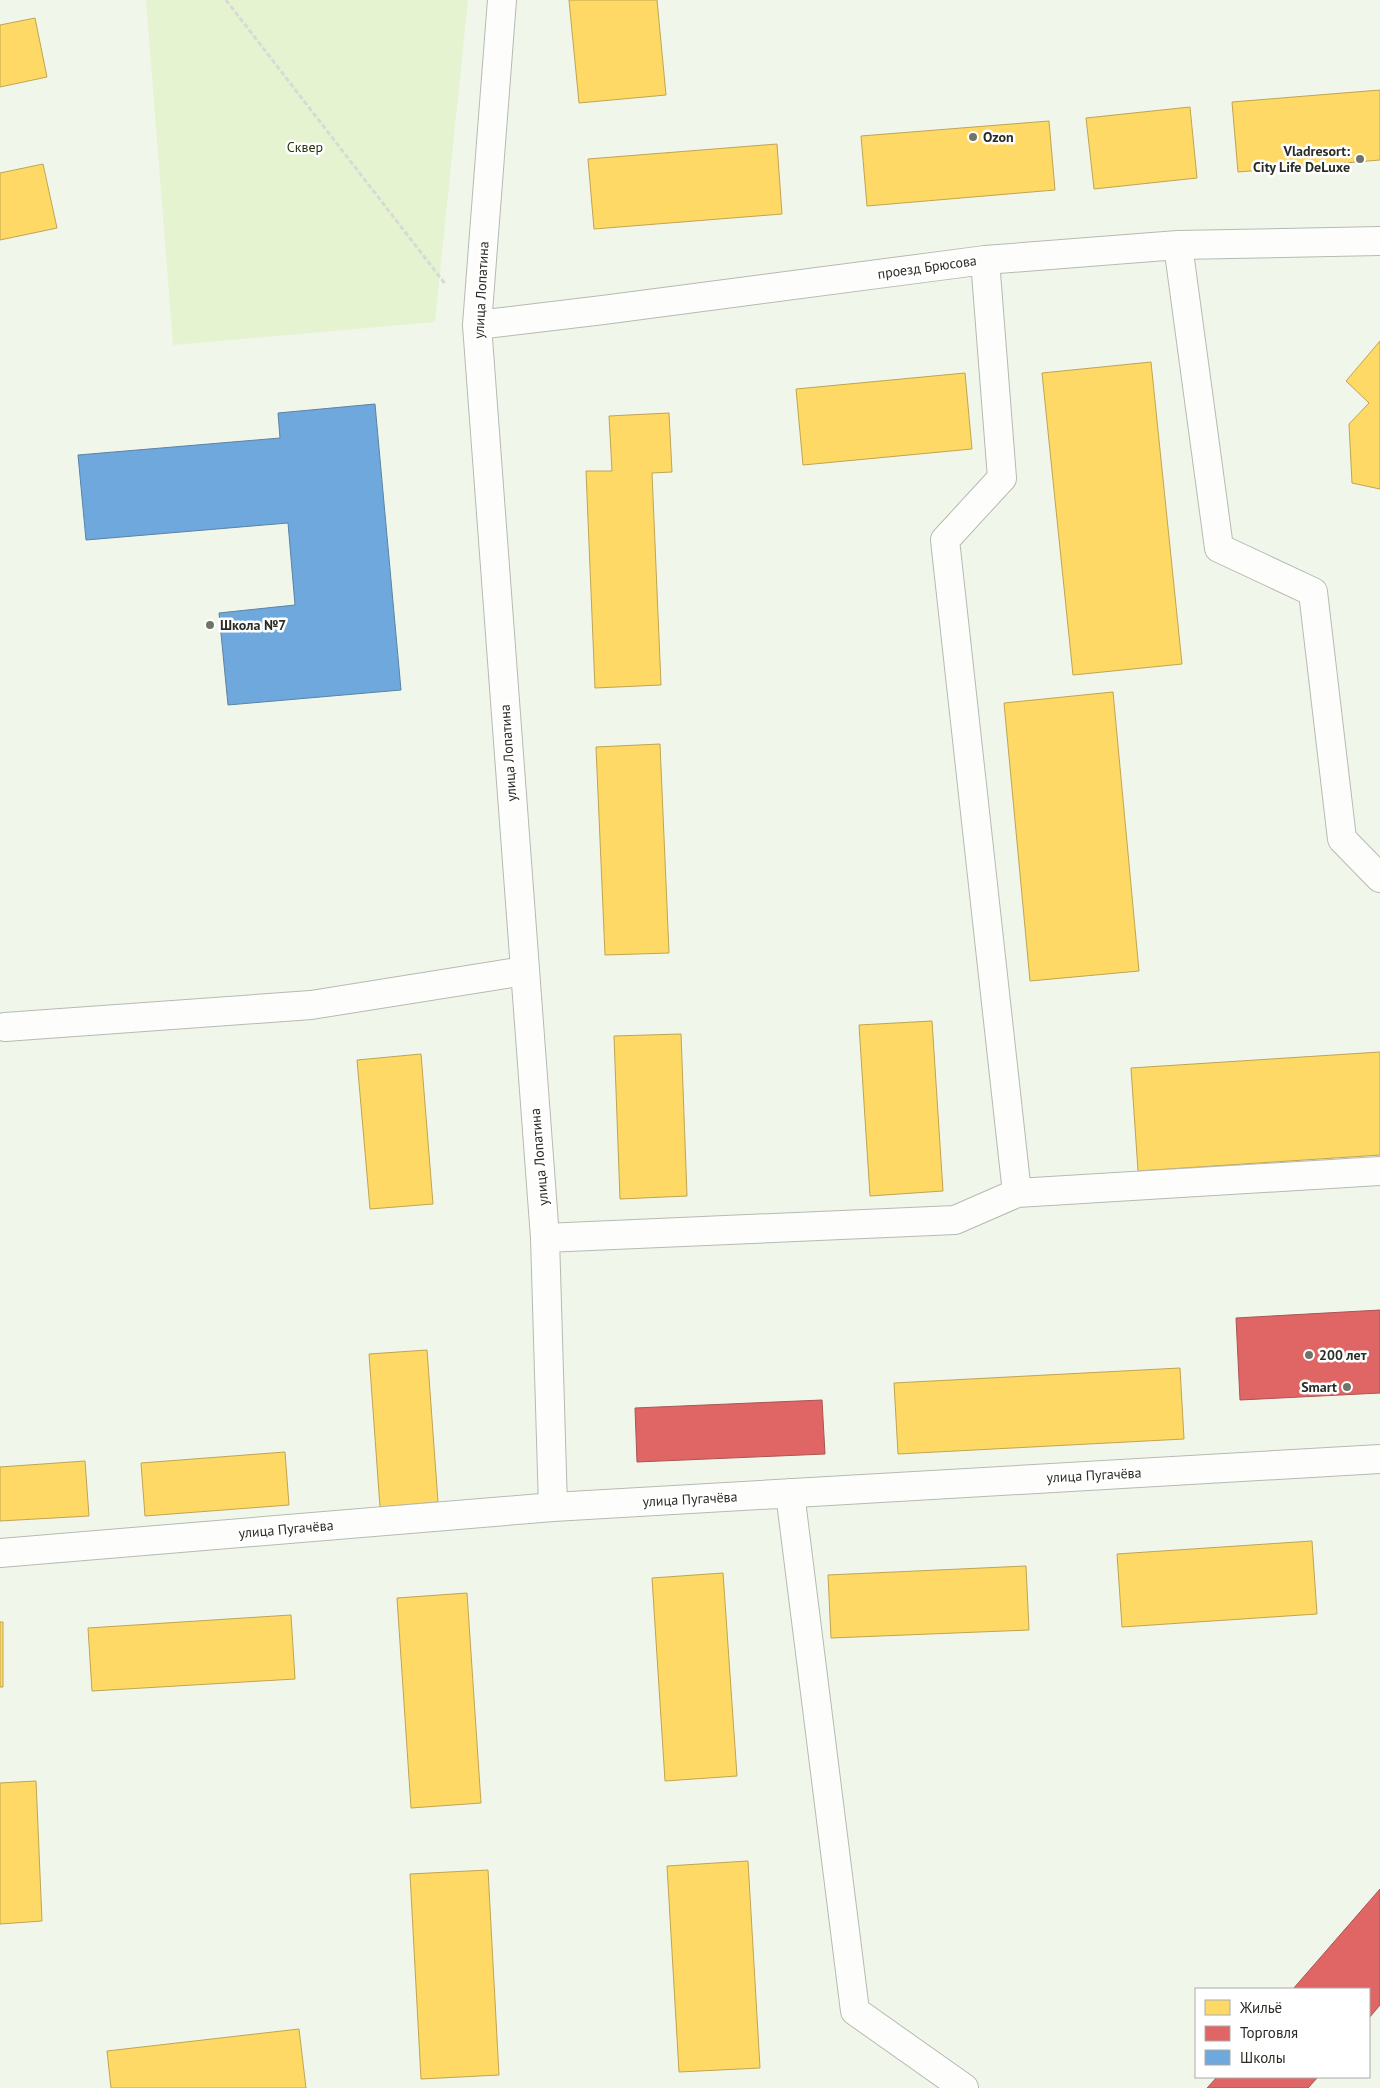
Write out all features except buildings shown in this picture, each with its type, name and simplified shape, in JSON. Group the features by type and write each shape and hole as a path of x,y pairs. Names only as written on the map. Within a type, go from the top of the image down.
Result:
{"street":[{"name":"улица Лопатина","path":"502,0 477,325 545,1238 553,1507"},
{"name":"проезд Брюсова","path":"477,325 622,308 984,260 1178,246 1380,241"},
{"path":"1178,246 1219,548 1313,592 1342,839 1380,878"},
{"path":"984,260 1002,478 945,540 1017,1193"},
{"path":"5,1028 311,1005 524,971"},
{"path":"545,1238 955,1220 1017,1193 1380,1171"},
{"name":"улица Пугачёва","path":"0,1553 553,1507 1380,1459"},
{"path":"790,1493 855,2011 964,2088"}],"path":[{"path":"226,0 477,325"}],"green space":[{"name":"Сквер","path":"146,0 468,0 435,322 173,345"}],"place":[{"name":"Ozon","path":"973,137"},
{"name":"Vladresort: City Life DeLuxe","path":"1360,159"},
{"name":"Школа №7","path":"210,625"},
{"name":"200 лет","path":"1309,1355"},
{"name":"Smart","path":"1347,1387"}]}
